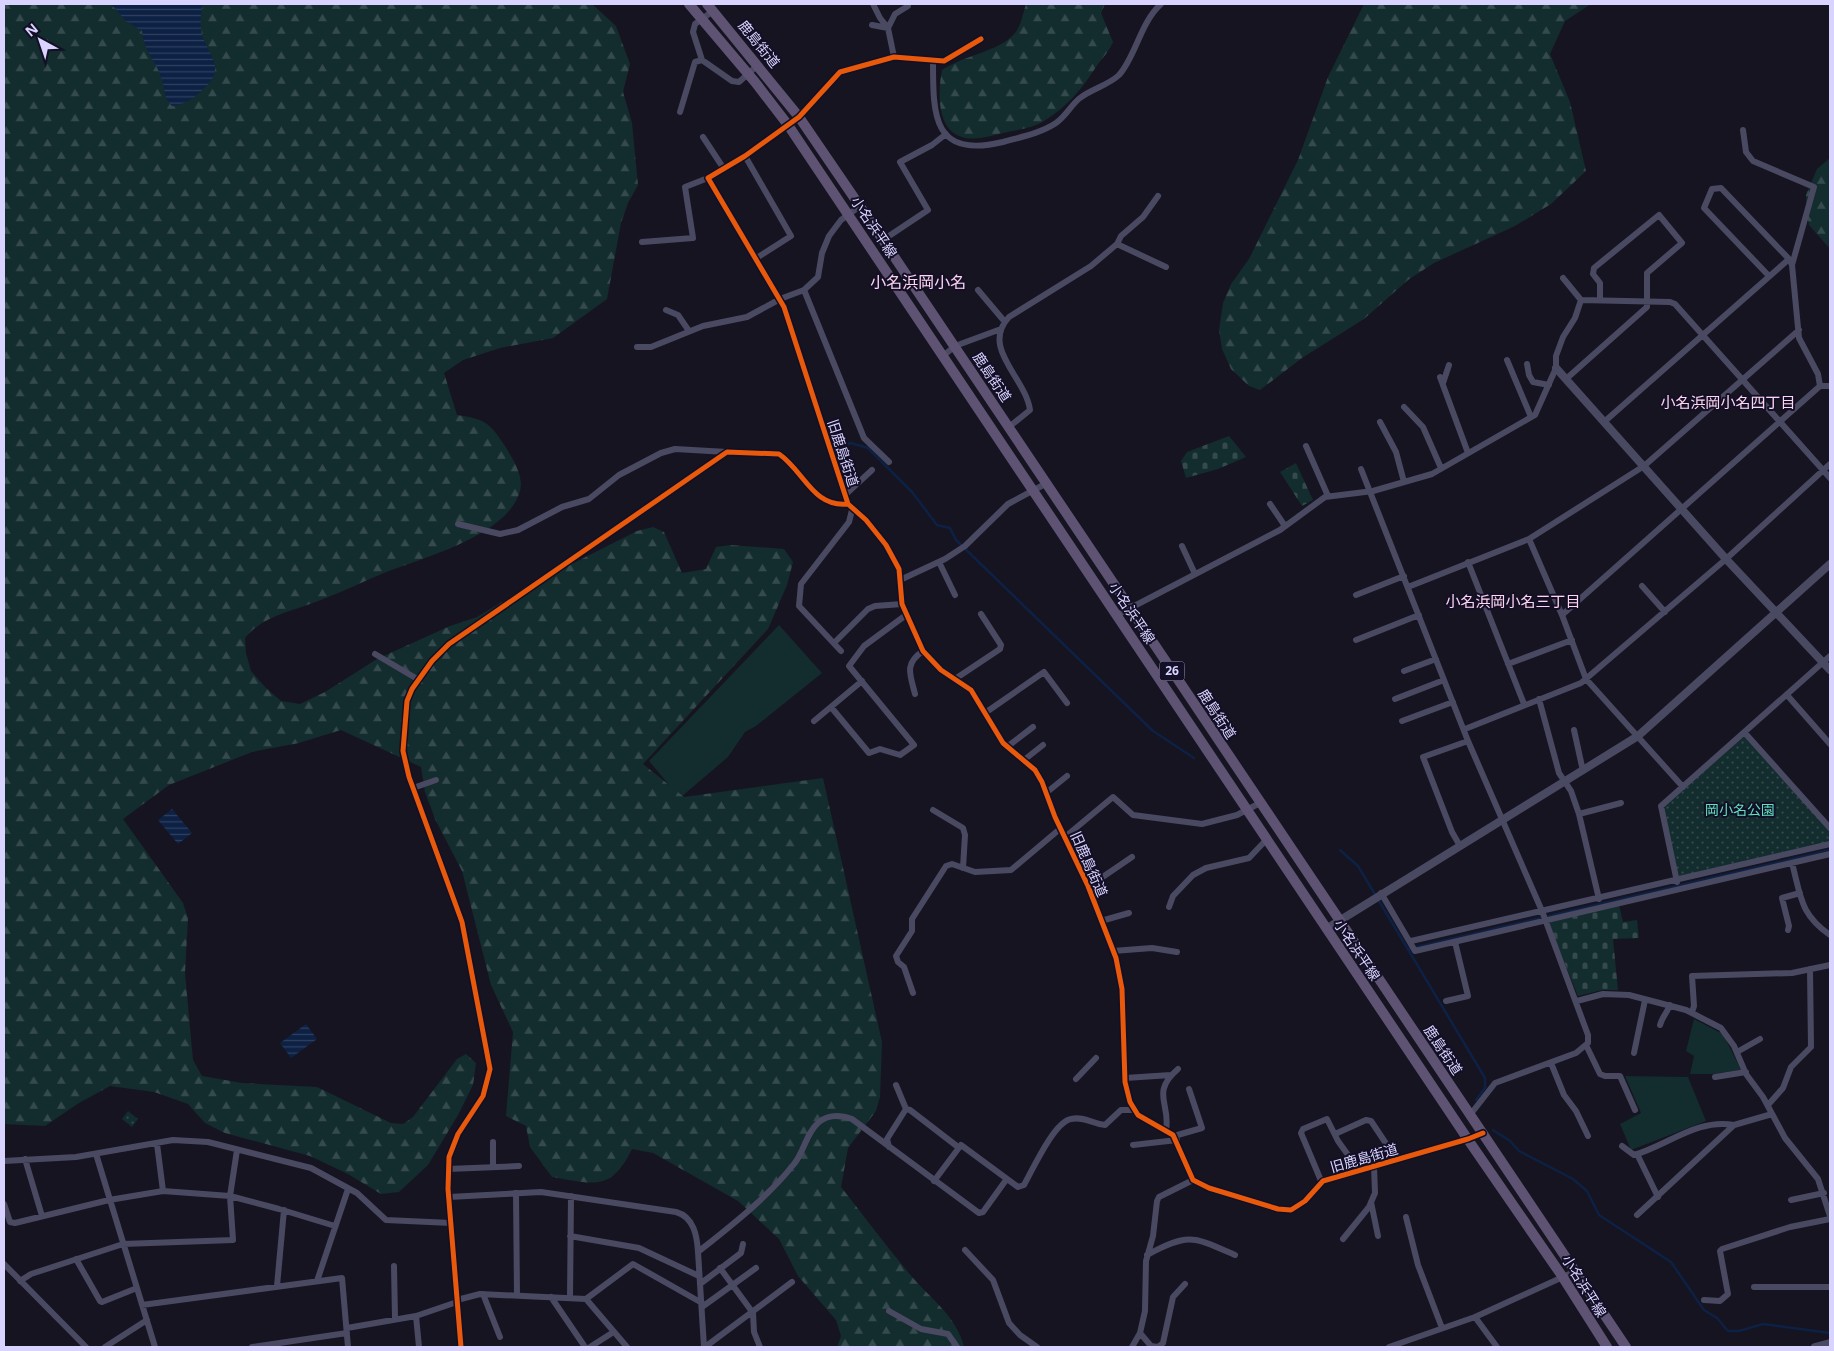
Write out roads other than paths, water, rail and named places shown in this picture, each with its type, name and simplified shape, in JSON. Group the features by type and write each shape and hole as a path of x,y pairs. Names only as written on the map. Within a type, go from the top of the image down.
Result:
{"main road":[{"name":"小名浜平線","path":"689,4 749,74 788,125 1248,809 1326,929 1562,1276 1607,1347"},
{"name":"鹿島街道","path":"710,7 798,117 884,240 1626,1347"}],"street":[{"path":"873,4 888,28 894,57"},
{"path":"888,28 895,14 908,6 908,4"},
{"path":"933,62 935,116 946,134 958,145 990,145 1028,135 1055,124 1076,101 1120,74 1146,23 1162,4"},
{"path":"710,7 702,19 695,24 693,32 702,60 732,81 739,82 758,65"},
{"path":"872,25 888,28"},
{"path":"642,242 693,238 685,187 724,169 788,125 798,117 840,72 894,57 933,62 944,61 981,39"},
{"path":"680,112 695,62 702,60"},
{"path":"1742,130 1746,152 1753,161 1814,187 1790,262 1799,338 1818,374 1820,386"},
{"path":"884,240 928,210 912,186 900,162 932,145 946,134"},
{"path":"703,137 724,169"},
{"path":"745,156 791,236 755,259"},
{"name":"旧鹿島街道","path":"708,178 780,298 845,495 850,507 866,520 886,545 899,569 902,604 923,651 941,670 971,690 1007,747 1035,770 1046,793 1088,888 1113,952 1122,988 1125,1078 1134,1110"},
{"path":"1769,276 1704,208 1712,189 1721,188 1790,262"},
{"path":"943,356 955,346 1002,326 1014,313 1055,290 1091,266 1117,244 1122,236 1143,217 1158,196"},
{"path":"637,347 651,347 703,326 747,317 780,298 804,290 818,277 822,253 829,236 848,214 860,206"},
{"path":"1566,379 1647,307 1647,274 1682,243 1659,215 1594,268 1593,274 1600,283 1600,300"},
{"path":"1117,244 1166,267"},
{"path":"1604,422 1769,276 1790,262"},
{"path":"1563,278 1581,300"},
{"path":"804,290 864,438 889,462"},
{"path":"978,290 1002,326 999,348 1029,406 1028,413 1010,427"},
{"path":"1581,300 1647,301 1675,304 1830,478"},
{"path":"1117,615 1285,526 1328,496 1369,491 1432,474 1531,417 1538,412 1556,368 1556,356 1581,300"},
{"path":"666,310 678,315 688,331"},
{"path":"1408,587 1529,539 1644,466 1798,330"},
{"path":"1507,360 1531,417"},
{"path":"1527,364 1528,375 1533,382 1549,385"},
{"path":"1449,365 1441,380 1468,453"},
{"path":"1556,368 1684,509 1726,559 1830,670"},
{"path":"1562,615 1684,509 1820,386 1830,386"},
{"path":"1404,406 1423,427 1441,468"},
{"path":"1380,422 1396,452 1404,482"},
{"path":"1306,446 1328,496"},
{"path":"458,524 500,534 518,530 562,507 589,499 618,475 661,453 675,449 779,454 799,473 818,497 838,505 850,507 849,522 801,584 799,606 841,651"},
{"path":"460,1347 449,1197 449,1157 458,1134 483,1096 490,1069 462,922 406,765 403,735 407,701 419,680 449,644 727,452"},
{"path":"1464,729 1586,679 1726,559 1830,464"},
{"path":"845,495 872,470"},
{"path":"1362,470 1468,741 1543,916 1577,1001 1588,1035 1586,1045 1600,1074 1620,1076 1635,1110"},
{"path":"900,580 939,562 962,547 1008,504 1047,483"},
{"path":"1270,504 1285,526"},
{"path":"1529,539 1562,615 1586,679 1683,787"},
{"path":"1182,546 1195,574"},
{"path":"939,562 955,595"},
{"path":"1468,562 1524,704"},
{"path":"1326,929 1638,736 1830,564"},
{"path":"1356,595 1404,576"},
{"path":"1642,586 1665,612"},
{"path":"834,643 868,609 902,604"},
{"path":"955,679 1001,645 981,614"},
{"path":"830,707 869,753 880,749 900,755 914,745 849,666 864,646 906,615"},
{"path":"1356,640 1419,615"},
{"path":"1508,664 1572,640"},
{"path":"916,694 909,670 912,658 923,651"},
{"path":"375,654 419,680"},
{"path":"1678,884 1661,806 1830,656"},
{"path":"1404,671 1436,659"},
{"path":"985,713 1044,672 1067,703"},
{"path":"1395,699 1444,680"},
{"path":"814,721 862,681"},
{"path":"1787,695 1830,744"},
{"path":"1539,699 1559,772 1571,791 1579,814 1599,899"},
{"path":"1402,721 1453,702"},
{"path":"1007,747 1033,727"},
{"path":"1574,730 1583,771"},
{"path":"1745,733 1830,828"},
{"path":"1460,846 1452,832 1423,758 1468,741"},
{"path":"1024,760 1043,745"},
{"path":"1046,793 1067,776"},
{"path":"413,788 436,780"},
{"path":"1065,836 1114,797 1133,815 1202,824 1237,815 1260,802"},
{"path":"1579,814 1621,803"},
{"path":"933,810 963,828 965,835 963,868"},
{"path":"913,993 904,967 898,962 896,956 912,931 913,918 946,866 952,864 975,872 1012,870 1060,828"},
{"path":"1169,907 1173,896 1194,875 1206,868 1249,858 1267,839"},
{"path":"1413,944 1678,884 1830,844"},
{"path":"1377,896 1413,944 1415,951 1455,942 1599,899 1792,863 1830,854"},
{"path":"1088,888 1132,857"},
{"path":"1792,863 1806,913 1817,926 1830,935"},
{"path":"1788,930 1789,926 1782,898 1800,893"},
{"path":"1101,920 1129,913"},
{"path":"1446,1001 1468,996 1455,942"},
{"path":"1113,952 1152,948 1177,952"},
{"path":"1692,1012 1694,1006 1692,976 1792,973 1830,965"},
{"path":"1768,1105 1783,1088 1791,1067 1811,1047 1810,969"},
{"path":"1577,1001 1604,994 1629,995 1692,1012 1721,1028 1731,1041 1746,1072 1768,1105 1785,1138 1818,1179 1824,1193 1830,1218 1790,1226 1722,1249 1720,1251 1728,1294 1720,1300 1704,1300"},
{"path":"1634,1053 1645,1000"},
{"path":"1660,1025 1670,1005"},
{"path":"1737,1052 1760,1039"},
{"path":"1470,1115 1495,1083 1576,1053 1586,1045"},
{"path":"1076,1078 1096,1058"},
{"path":"1552,1063 1564,1095 1576,1111 1588,1136"},
{"path":"1166,1130 1164,1090 1171,1075 1178,1069"},
{"path":"1715,1078 1746,1072"},
{"path":"1125,1078 1171,1075"},
{"path":"896,1085 906,1109 910,1110 958,1147"},
{"path":"1133,1145 1175,1138 1202,1128 1189,1089"},
{"path":"889,1146 887,1139 906,1109"},
{"path":"934,1181 958,1147 962,1145 1006,1180 1018,1187 1024,1185 1059,1124 1070,1119 1085,1118 1097,1124 1105,1125 1121,1110 1134,1110 1138,1115 1166,1130 1175,1138 1193,1180 1159,1197 1156,1201 1153,1236 1147,1255 1145,1311 1140,1333 1132,1347"},
{"path":"1622,1146 1631,1154 1637,1154 1705,1126 1716,1123 1734,1125 1772,1114"},
{"path":"698,1252 766,1195 795,1163 804,1144 819,1122 830,1117 841,1115 852,1119 979,1213 983,1212 1006,1180"},
{"path":"1322,1182 1301,1132 1303,1129 1327,1119 1358,1171"},
{"path":"1335,1134 1366,1120 1371,1121 1397,1160"},
{"path":"1637,1215 1734,1125"},
{"name":"旧鹿島街道","path":"1193,1180 1209,1188 1278,1209 1291,1210 1305,1200 1322,1182 1468,1140 1483,1133"},
{"path":"4,1161 96,1154 146,1144 183,1140 208,1142 311,1168 357,1193 386,1220 451,1223"},
{"path":"493,1142 493,1167"},
{"path":"157,1144 163,1191"},
{"path":"20,1281 31,1274 123,1244 233,1240 230,1196 237,1150"},
{"path":"96,1154 155,1347"},
{"path":"1637,1154 1658,1197"},
{"path":"25,1159 42,1216"},
{"path":"448,1169 519,1166"},
{"path":"1343,1239 1371,1202 1375,1193 1374,1166"},
{"path":"317,1281 348,1189"},
{"path":"4,1207 10,1222 15,1223 109,1200 163,1191 230,1196 284,1210 334,1226"},
{"path":"449,1197 541,1192 681,1213 695,1228 704,1347"},
{"path":"516,1193 517,1295"},
{"path":"1791,1200 1824,1193"},
{"path":"570,1298 571,1196"},
{"path":"1371,1202 1378,1236"},
{"path":"277,1286 284,1210"},
{"path":"1406,1217 1418,1265 1442,1328"},
{"path":"570,1236 639,1248 700,1276"},
{"path":"1147,1255 1167,1245 1194,1238 1236,1255"},
{"path":"700,1284 741,1253 743,1244"},
{"path":"965,1250 993,1280 1009,1323 1020,1335 1038,1347"},
{"path":"76,1260 102,1302 137,1288"},
{"path":"4,1264 86,1347"},
{"path":"252,1347 277,1345 347,1331 395,1318 416,1316 483,1294 586,1299 633,1264 702,1305"},
{"path":"394,1266 395,1318"},
{"path":"720,1268 753,1312 754,1332 760,1347"},
{"path":"702,1305 756,1268"},
{"path":"1389,1347 1475,1317 1576,1271"},
{"path":"142,1305 342,1278 348,1347"},
{"path":"704,1347 792,1282"},
{"path":"1140,1333 1151,1347 1158,1347 1163,1343 1173,1297 1185,1284"},
{"path":"1754,1287 1830,1287"},
{"path":"483,1294 500,1336"},
{"path":"551,1297 585,1347"},
{"path":"586,1299 612,1332 627,1347"},
{"path":"889,1311 921,1329 948,1334 957,1347"},
{"path":"416,1316 420,1347"},
{"path":"1475,1317 1497,1347"},
{"path":"105,1347 147,1320"},
{"path":"590,1347 612,1332"},
{"path":"1815,1347 1830,1343"}],"water":[{"path":"111,4 203,4 201,11 202,35 215,65 214,75 209,83 192,99 172,106 166,97 160,74 145,45 142,31 126,21"},
{"path":"172,809 192,833 178,844 158,820"},
{"path":"306,1024 317,1039 291,1058 280,1043"}],"waterway":[{"path":"836,448 851,443 868,448 912,492 937,525 950,528 956,540 1153,731 1194,758"},
{"path":"1340,850 1358,866 1485,1078 1485,1088 1476,1100"},
{"path":"1408,949 1830,850"},
{"path":"1493,1130 1510,1141 1519,1151 1573,1179 1587,1191 1599,1215 1671,1262 1704,1310 1717,1318 1728,1331 1739,1331 1763,1324 1830,1333"}],"district":[{"name":"小名浜岡小名","path":"918,282"},
{"name":"小名浜岡小名四丁目","path":"1728,403"},
{"name":"小名浜岡小名三丁目","path":"1513,602"}],"park label":[{"name":"岡小名公園","path":"1740,810"}]}
